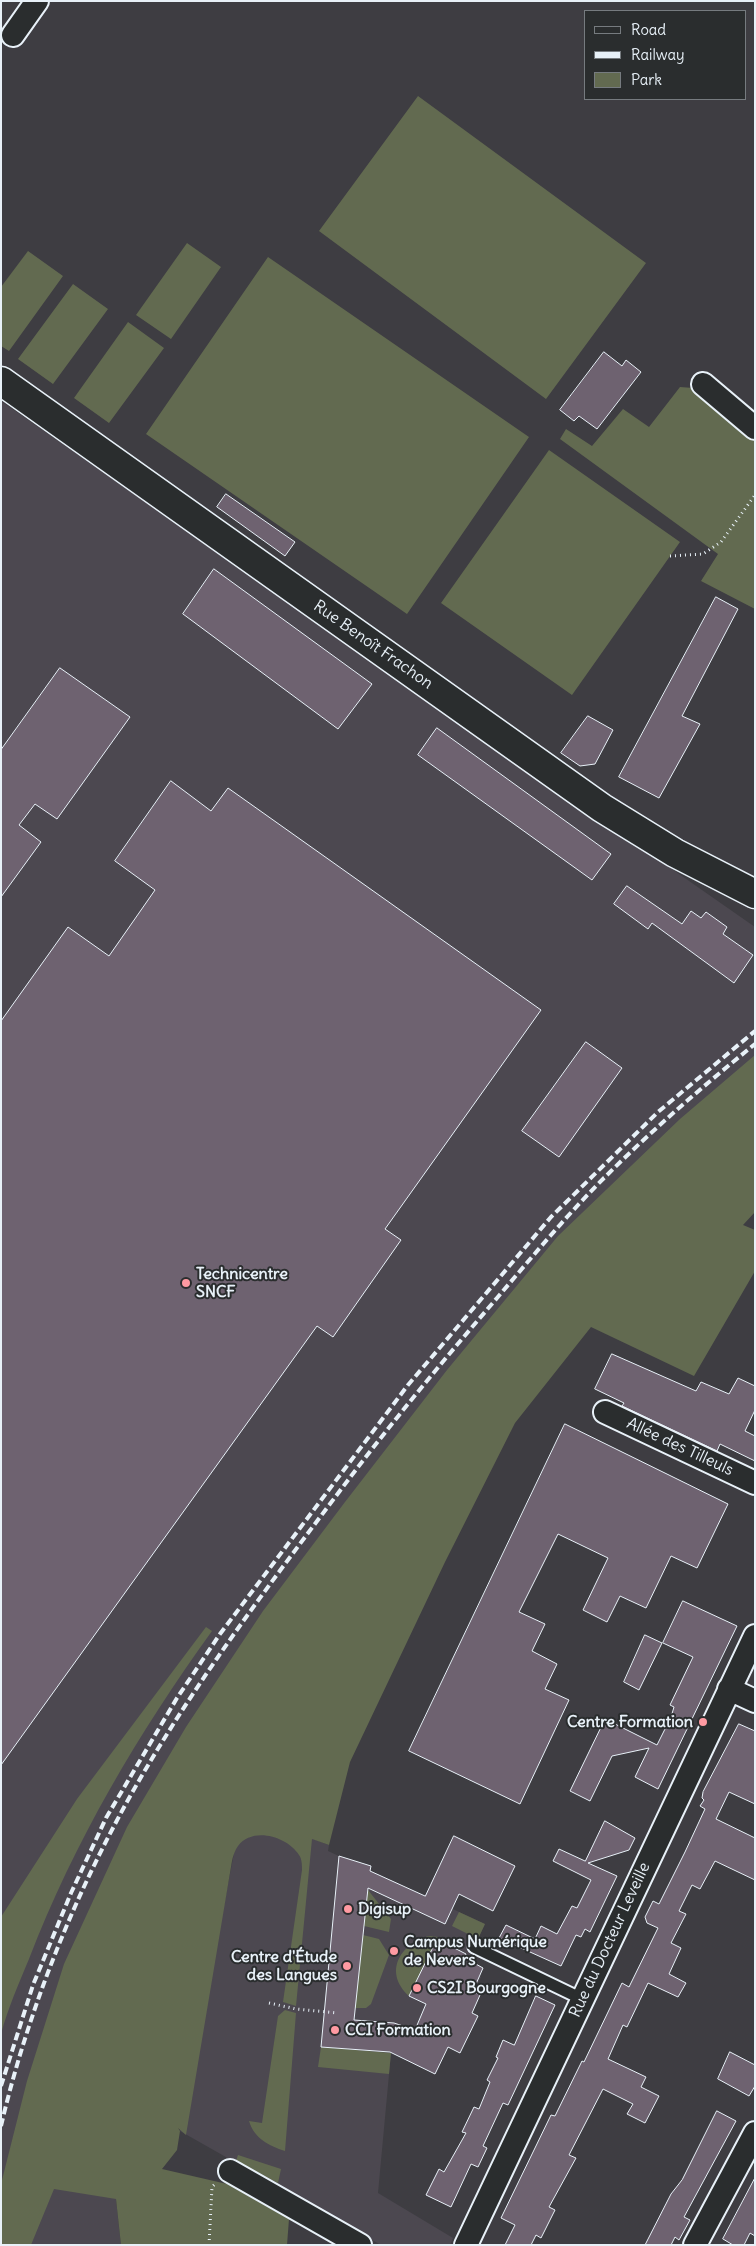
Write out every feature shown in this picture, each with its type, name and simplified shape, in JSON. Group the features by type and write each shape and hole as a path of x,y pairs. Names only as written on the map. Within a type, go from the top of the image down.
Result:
{"main road":[{"name":"Rue Benoît Frachon","path":"1,381 602,808 675,853 754,892"}],"street":[{"path":"13,35 37,1"},
{"path":"702,384 755,428"},
{"name":"Allée des Tilleuls","path":"604,1412 755,1483"},
{"name":"Rue du Docteur Leveille","path":"466,2245 755,1636"},
{"path":"729,1690 755,1701"},
{"path":"695,2245 755,2133"},
{"path":"230,2171 360,2245"}],"lane":[{"path":"474,1946 582,1999"}],"path":[{"path":"670,556 703,554 721,542 755,495"},
{"path":"269,2003 296,2009 338,2013"},
{"path":"210,2245 212,2187 230,2171"}],"shaded area":[{"path":"1,401 755,927 755,1095 317,1575 116,2199 121,2245 1,2245"},
{"name":"CCI Formation","path":"242,1812 329,1845 328,1851 485,1924 470,1955 476,1964 472,1972 481,1977 435,2074 391,2053 378,2193 453,2238 450,2245 381,2245 180,2131"}],"green space":[{"path":"418,96 646,263 546,399 319,231"},
{"path":"187,243 221,267 171,339 136,315"},
{"path":"28,251 63,276 9,351 1,346 1,287"},
{"path":"268,257 529,437 407,614 146,434"},
{"path":"73,284 108,309 53,384 18,359"},
{"path":"128,322 164,348 109,423 74,398"},
{"path":"680,387 693,388 755,441 755,609 701,581 718,554 560,439 566,429 592,446 623,409 649,427"},
{"path":"549,450 680,542 572,695 441,603"},
{"path":"755,1055 755,1212 743,1225 755,1230 755,1271 694,1376 591,1327 515,1423 445,1562 350,1762 329,1845 312,1839 296,2006 283,2002 302,1870 301,1858 287,1843 270,1836 261,1835 252,1836 244,1840 234,1853 186,2135 178,2128 180,2131 177,2150 162,2169 227,2184 289,2219 287,2245 121,2245 116,2199 54,2189 31,2245 1,2245 1,2184 27,2081 64,1964 127,1827 186,1727 263,1611 345,1502 447,1370 558,1236 680,1119"},
{"path":"206,1627 212,1631 159,1708 87,1830 47,1915 14,1996 1,2034 1,1917 77,1799"},
{"path":"368,1890 391,1919 389,1932 364,1926"},
{"path":"459,1912 485,1924 478,1939 452,1926"},
{"path":"363,1935 379,1939 389,1955 371,2004 366,2008 355,2008"},
{"path":"429,1936 438,1937 409,1996 401,1987 397,1978 398,1960 410,1945"},
{"path":"285,2010 296,2013 285,2151 273,2147 258,2137 249,2121 262,2123 278,2016"},
{"path":"321,2047 391,2053 389,2074 318,2067"},
{"path":"238,2155 281,2169 278,2183 236,2161"}],"building":[{"path":"604,352 622,366 626,360 641,372 597,429 579,416 574,421 560,410"},
{"path":"226,494 295,542 285,556 217,507"},
{"path":"214,569 372,684 338,729 183,614"},
{"path":"716,597 738,609 682,716 700,724 659,798 619,777"},
{"path":"60,668 130,717 57,819 35,804 19,825 41,842 1,897 1,750"},
{"path":"588,716 613,730 595,764 580,766 561,753"},
{"path":"437,728 611,854 592,880 418,755"},
{"name":"Technicentre SNCF","path":"171,781 211,811 228,788 541,1010 385,1229 401,1240 333,1337 317,1326 1,1765 1,1021 68,927 109,956 155,890 115,861"},
{"path":"627,886 682,924 691,911 701,918 706,912 727,927 723,934 753,955 734,983 652,923 648,929 614,904"},
{"path":"586,1042 622,1068 559,1157 522,1131"},
{"path":"612,1354 696,1391 701,1382 729,1394 738,1378 755,1386 755,1410 745,1431 755,1436 755,1461 720,1444 717,1451 622,1406 624,1403 595,1389"},
{"path":"565,1424 728,1504 697,1568 671,1556 646,1608 620,1596 607,1622 583,1610 608,1558 558,1534 519,1612 545,1624 532,1651 557,1664 545,1689 569,1700 520,1804 409,1751"},
{"path":"683,1601 737,1626 658,1789 635,1777 649,1748 612,1756 590,1801 570,1791 605,1719 657,1745 671,1717 674,1707 670,1705 693,1657 663,1643"},
{"path":"645,1635 662,1643 639,1690 624,1682"},
{"path":"739,1724 755,1731 755,1804 729,1792 716,1819 755,1838 755,1880 715,1861 700,1889 692,1885 679,1911 686,1914 671,1943 681,1948 669,1974 686,1983 678,1997 648,1983 627,2027 623,2025 608,2059 646,2077 641,2087 659,2096 645,2123 627,2114 633,2104 603,2089 569,2155 576,2158 549,2207 555,2210 541,2238 536,2235 531,2245 505,2245 515,2225 501,2218 551,2115 555,2116 582,2061 584,2062 622,1983 629,1987 658,1928 647,1923 645,1917 653,1901 659,1904 685,1852 705,1809 700,1806 704,1800 702,1798 703,1792"},
{"path":"605,1821 635,1838 629,1850 588,1863 617,1876 590,1932 585,1929 581,1937 576,1935 561,1966 499,1938 506,1925 535,1939 541,1926 557,1934 572,1906 577,1908 591,1880 553,1861 559,1849 585,1861"},
{"path":"454,1836 515,1866 493,1911 459,1894 445,1924 368,1888 354,2020 394,2023 415,2030 426,2004 409,1996 437,1939 466,1954 465,1958 483,1968 474,1992 480,1995 472,2013 478,2016 460,2053 448,2047 435,2074 390,2052 321,2047 339,1856 371,1866 370,1871 425,1896"},
{"path":"536,1996 555,2005 508,2105 503,2103 483,2146 487,2148 478,2167 471,2164 451,2207 426,2195 439,2169 444,2172 466,2133 462,2132 474,2107 479,2109 490,2082 487,2080 498,2058 496,2057 503,2040 514,2045"},
{"path":"730,2052 755,2065 755,2086 749,2096 718,2079"},
{"path":"717,2111 736,2121 684,2217 690,2220 679,2240 675,2237 671,2245 645,2245 671,2194 682,2180"},
{"path":"755,2178 755,2236 750,2233 744,2245 733,2245 723,2239"}],"railway":[{"path":"1,2086 33,1985 71,1893 106,1818 177,1698 220,1634 408,1385 551,1217 658,1112 755,1031"},
{"path":"1,2126 13,2080 42,1988 78,1899 121,1813 144,1772 188,1701 236,1631 285,1563 375,1446 435,1371 549,1237 590,1192 640,1143 755,1044"}],"place":[{"name":"Technicentre SNCF","path":"186,1283"},
{"name":"Centre Formation","path":"703,1722"},
{"name":"Digisup","path":"348,1909"},
{"name":"Campus Numérique de Nevers","path":"394,1951"},
{"name":"Centre d'Étude des Langues","path":"347,1966"},
{"name":"CS2I Bourgogne","path":"417,1988"},
{"name":"CCI Formation","path":"335,2030"}]}
